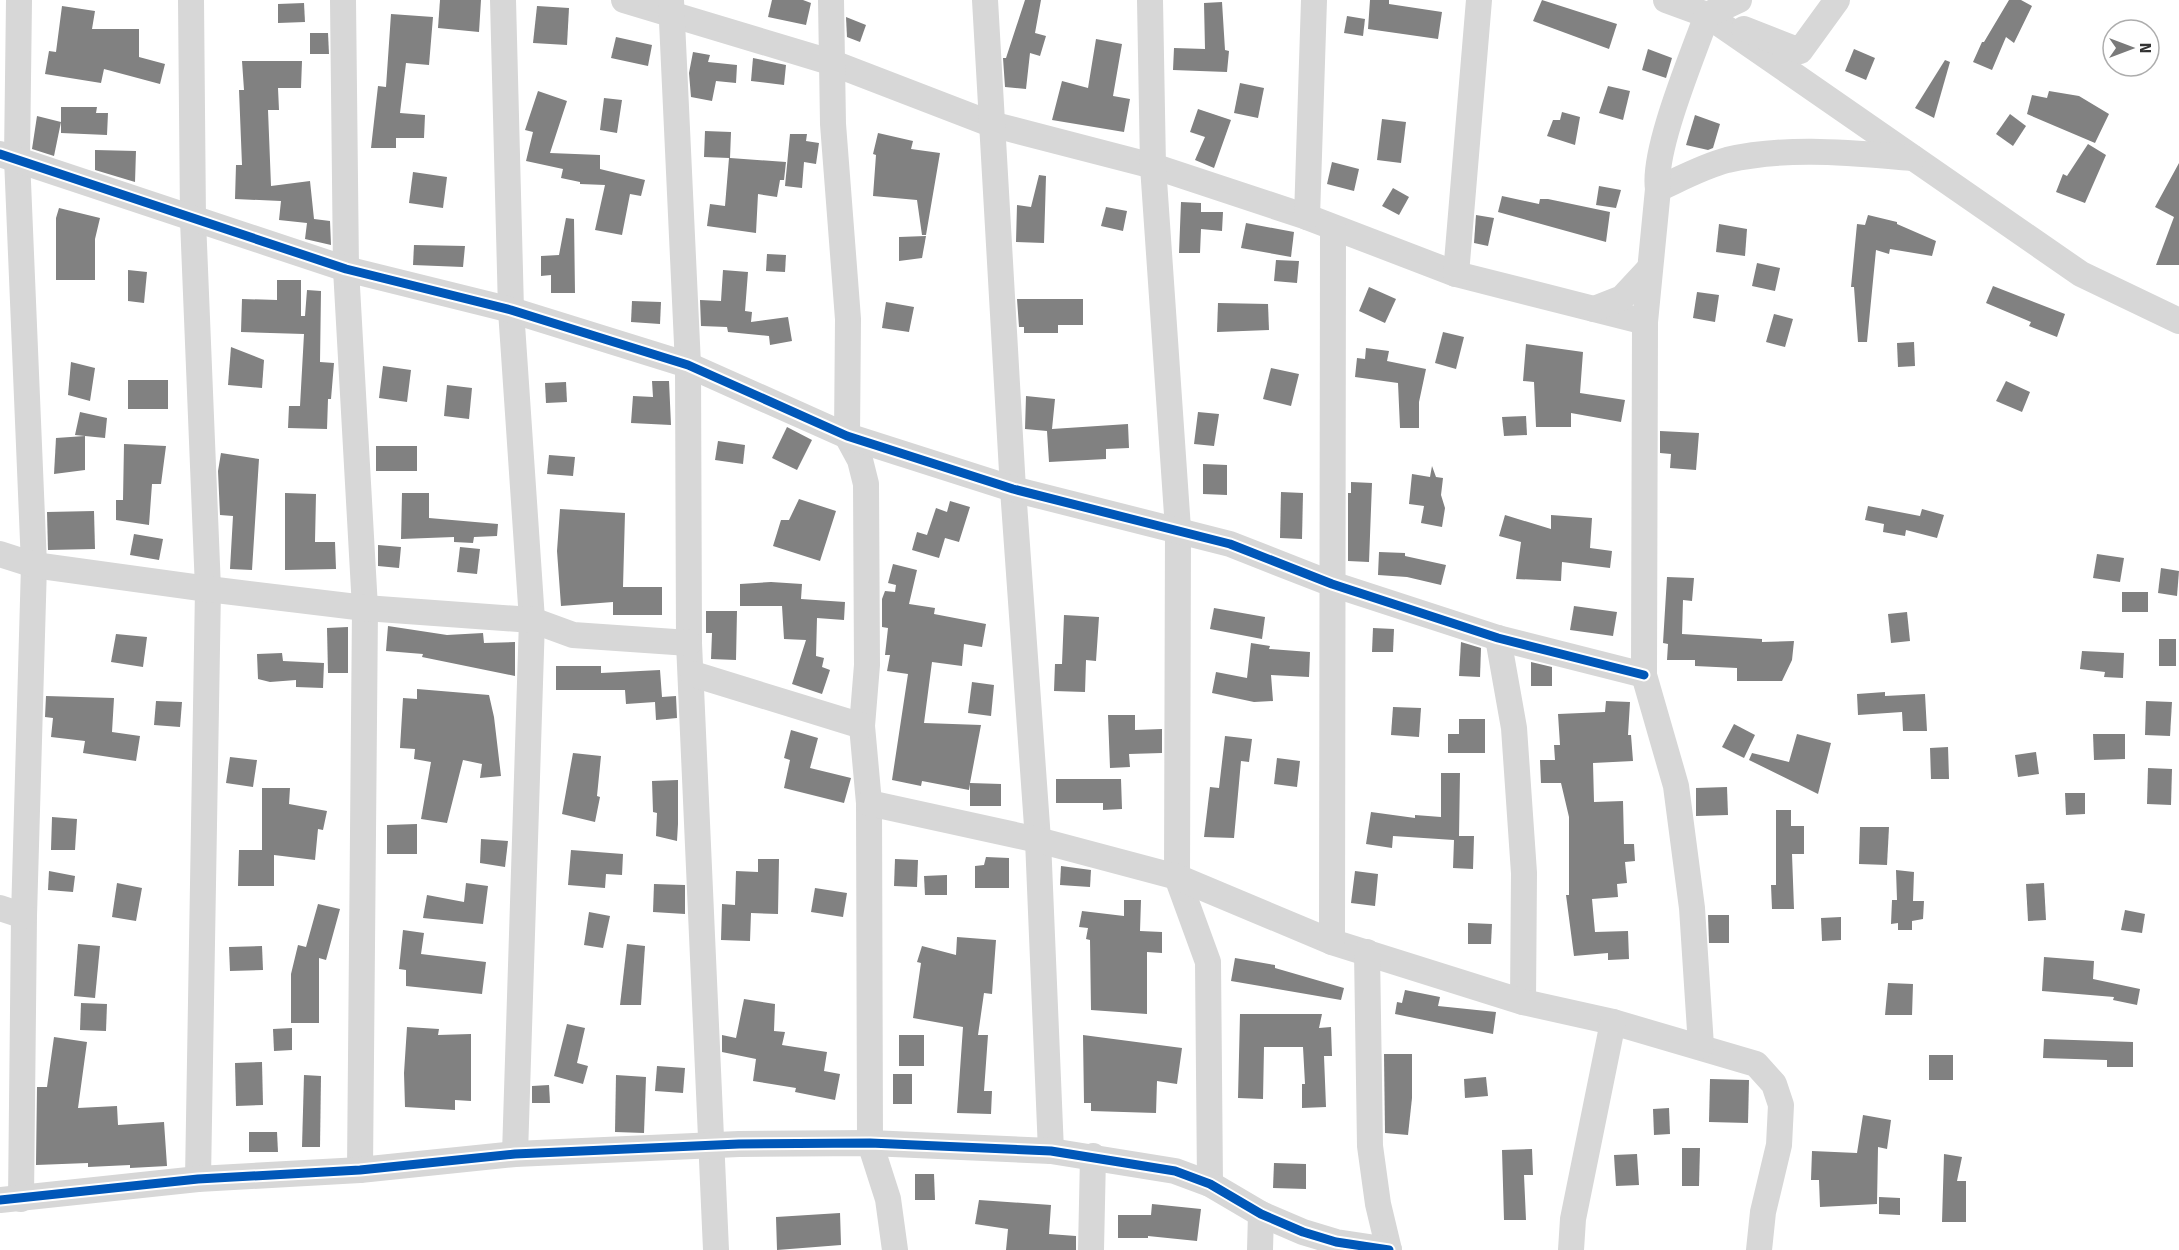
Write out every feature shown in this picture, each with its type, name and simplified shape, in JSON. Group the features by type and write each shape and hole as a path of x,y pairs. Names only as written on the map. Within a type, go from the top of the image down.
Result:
{"street":[{"path":"19,0 8,156 34,565 24,916 10,1200 198,1179 360,1170 515,1154 713,1146 870,1143 1052,1151 1175,1171 1210,1184 1261,1214 1336,1242 1389,1250 1378,1204 1370,1146 1366,952"},
{"path":"191,0 193,220 208,590 198,1179"},
{"path":"343,0 346,269 365,608 360,1170"},
{"path":"503,0 511,310 532,620 515,1154"},
{"path":"624,0 671,8 830,62 991,124 1153,166 1307,217 1456,274 1645,322"},
{"path":"831,0 830,62 848,319 847,436 860,460 866,484 867,665 862,726 869,803 870,1143 888,1199 895,1250"},
{"path":"986,0 991,124 1013,489 1038,840 1052,1151"},
{"path":"1150,0 1153,166 1178,529 1177,877 1208,962 1210,1184"},
{"path":"1307,217 1314,0"},
{"path":"1456,274 1479,0"},
{"path":"1665,0 1800,51 1837,0"},
{"path":"1701,1046 1692,908 1676,786 1644,675 1645,322 1658,189 1656,178 1670,120 1707,15 1739,0"},
{"path":"671,8 688,365 689,642 693,674 716,1250"},
{"path":"1707,15 2081,274 2179,321"},
{"path":"1658,189 1725,161 1767,153 1816,151 1913,158"},
{"path":"8,156 193,220 346,269 511,310 688,365 847,436 1013,489 1230,544 1332,584 1498,638 1644,675"},
{"path":"1332,942 1333,228"},
{"path":"1594,309 1622,298 1649,269"},
{"path":"0,554 34,565 208,590 365,608 532,620 573,635 689,642"},
{"path":"1498,638 1514,728 1524,862 1523,1002"},
{"path":"693,674 862,726"},
{"path":"869,803 1038,840 1177,877 1332,942 1523,1002 1613,1022 1756,1064 1774,1084 1781,1105 1779,1145 1763,1212 1759,1250"},
{"path":"0,908 24,916"},
{"path":"1570,1250 1573,1219 1613,1022"},
{"path":"1091,1250 1093,1156"},
{"path":"1260,1250 1261,1214"}],"building":[{"path":"440,0 481,0 479,32 438,28"},
{"path":"772,0 803,0 811,3 806,25 768,17"},
{"path":"1025,0 1041,0 1035,33 1046,36 1040,56 1030,53 1026,89 1005,87 1003,58 1006,58"},
{"path":"1370,0 1389,0 1389,4 1442,12 1438,39 1368,29"},
{"path":"1542,0 1617,24 1609,49 1533,21"},
{"path":"2009,0 2021,0 2032,6 2014,43 2006,37 1992,70 1973,62 1982,42"},
{"path":"1222,2 1225,50 1229,51 1227,72 1173,70 1174,48 1205,49 1204,3"},
{"path":"304,3 305,22 278,23 278,4"},
{"path":"62,6 95,11 92,29 139,29 139,57 165,64 160,84 104,69 101,83 45,74 49,51 56,52"},
{"path":"537,6 569,8 567,45 533,43"},
{"path":"391,14 433,17 429,65 406,63 400,113 425,115 424,138 396,138 396,148 371,148 378,86 386,87"},
{"path":"1347,16 1365,19 1363,36 1344,33"},
{"path":"846,17 866,25 860,42 847,37"},
{"path":"310,33 328,33 329,54 310,54"},
{"path":"616,37 652,45 648,66 611,58"},
{"path":"1096,39 1122,44 1113,96 1130,99 1124,132 1052,120 1062,81 1088,88"},
{"path":"1648,49 1672,58 1666,78 1642,70"},
{"path":"1854,49 1875,58 1866,80 1845,71"},
{"path":"693,52 710,55 708,62 737,65 736,83 716,81 712,101 691,97 689,73"},
{"path":"753,58 786,65 784,85 751,81"},
{"path":"1945,60 1950,62 1934,118 1915,108"},
{"path":"242,61 302,61 301,88 278,88 279,110 268,110 271,186 310,181 314,219 330,221 331,245 305,239 307,223 279,220 281,201 235,199 236,165 242,165 239,90 244,90"},
{"path":"1240,83 1264,88 1258,118 1234,113"},
{"path":"1608,86 1630,91 1623,120 1599,113"},
{"path":"538,91 567,101 550,153 600,155 600,169 645,180 641,196 630,194 622,235 595,230 605,185 580,184 580,182 561,178 563,169 526,161 533,132 525,130"},
{"path":"2049,91 2079,96 2109,114 2095,143 2027,114 2032,95 2047,98"},
{"path":"604,98 622,100 617,133 600,130"},
{"path":"61,107 97,107 96,113 108,113 107,135 61,133"},
{"path":"1198,109 1231,120 1214,168 1195,160 1205,137 1190,132"},
{"path":"1562,112 1580,117 1575,145 1547,136 1553,120 1560,120"},
{"path":"2010,114 2026,126 2013,146 1996,134"},
{"path":"1695,115 1720,124 1713,148 1708,150 1686,145"},
{"path":"37,116 61,122 54,156 32,149"},
{"path":"1382,119 1406,122 1401,163 1377,160"},
{"path":"705,131 731,132 730,158 786,162 784,180 780,180 777,197 758,194 756,233 707,226 710,204 725,206 729,158 704,157"},
{"path":"878,133 913,141 911,149 940,153 926,235 922,235 917,200 873,196 876,155 873,154"},
{"path":"790,134 807,134 806,141 819,143 816,164 804,162 802,188 785,186"},
{"path":"2088,144 2106,155 2085,203 2056,192 2063,174 2067,176"},
{"path":"95,150 136,151 135,182 95,170"},
{"path":"1332,162 1359,169 1354,191 1327,184"},
{"path":"2179,163 2179,265 2156,265 2174,217 2155,207"},
{"path":"413,172 447,177 443,208 409,203"},
{"path":"1039,175 1046,176 1044,243 1016,242 1017,205 1031,207"},
{"path":"1599,186 1621,190 1616,208 1596,205"},
{"path":"1393,188 1409,197 1399,215 1382,206"},
{"path":"1502,196 1539,204 1540,199 1548,199 1610,212 1606,242 1498,212"},
{"path":"1181,202 1201,203 1201,212 1223,212 1222,231 1201,229 1200,253 1179,253"},
{"path":"1106,207 1127,211 1123,231 1101,226"},
{"path":"59,208 100,218 95,239 95,280 56,280 56,218"},
{"path":"1476,215 1494,218 1488,246 1474,243"},
{"path":"1868,215 1897,222 1936,241 1932,256 1890,249 1889,254 1876,250 1867,342 1858,342 1854,287 1851,287 1857,224 1865,225"},
{"path":"566,218 574,219 575,293 551,293 551,275 541,276 541,256 559,255"},
{"path":"1246,223 1294,232 1291,257 1241,248"},
{"path":"1719,224 1747,229 1745,256 1716,252"},
{"path":"926,236 922,258 899,261 899,237"},
{"path":"414,245 465,246 463,267 413,265"},
{"path":"767,254 786,255 785,272 766,271"},
{"path":"1276,260 1299,261 1297,283 1274,281"},
{"path":"1757,263 1780,268 1775,291 1752,286"},
{"path":"128,270 147,272 144,303 128,301"},
{"path":"723,270 748,272 745,311 752,312 751,322 788,317 792,341 770,345 769,336 728,332 727,327 701,326 700,300 721,301"},
{"path":"277,280 301,280 301,316 305,316 307,290 321,291 320,362 334,363 331,399 328,399 327,429 288,428 289,406 300,406 304,334 241,332 242,299 277,300"},
{"path":"1993,286 2065,314 2057,337 2029,326 2031,322 1986,303"},
{"path":"1369,287 1396,299 1385,323 1359,311"},
{"path":"1697,292 1719,295 1715,322 1693,318"},
{"path":"1017,299 1083,299 1083,325 1058,325 1058,333 1024,333 1024,327 1019,327"},
{"path":"632,301 661,302 660,324 631,322"},
{"path":"886,302 914,307 909,332 882,328"},
{"path":"1218,303 1268,304 1269,330 1217,332"},
{"path":"1774,314 1793,319 1785,347 1766,342"},
{"path":"1443,332 1464,337 1456,369 1435,363"},
{"path":"1914,342 1915,366 1898,367 1897,343"},
{"path":"1526,344 1583,352 1580,393 1625,400 1621,422 1571,413 1571,427 1536,427 1534,382 1523,381"},
{"path":"231,347 264,360 262,388 228,385"},
{"path":"1366,348 1389,351 1387,361 1426,369 1419,402 1419,428 1400,428 1398,383 1355,377 1357,358 1365,359"},
{"path":"71,362 95,368 90,401 68,395"},
{"path":"383,366 411,370 407,402 379,398"},
{"path":"1271,368 1299,374 1291,406 1263,399"},
{"path":"128,380 168,380 168,409 128,409"},
{"path":"652,381 669,381 671,425 631,423 633,396 653,397"},
{"path":"2006,381 2030,392 2022,412 1996,401"},
{"path":"566,382 567,402 546,403 545,383"},
{"path":"447,385 472,388 469,419 444,416"},
{"path":"1026,396 1055,399 1052,429 1128,424 1129,448 1106,449 1106,459 1049,462 1047,431 1025,429"},
{"path":"80,412 107,418 105,438 75,435"},
{"path":"1198,412 1219,414 1214,446 1194,444"},
{"path":"1526,416 1527,435 1504,436 1502,417"},
{"path":"787,427 812,440 797,470 772,458"},
{"path":"1660,431 1699,433 1696,470 1670,468 1671,454 1660,453"},
{"path":"85,436 85,470 54,474 56,438"},
{"path":"718,441 745,445 743,464 715,460"},
{"path":"124,444 166,446 161,484 152,484 149,525 116,520 116,500 123,500"},
{"path":"376,446 417,446 417,471 376,471"},
{"path":"221,453 259,459 252,570 230,569 233,516 220,515 218,471"},
{"path":"549,455 575,457 573,476 547,474"},
{"path":"1203,464 1227,465 1227,495 1203,494"},
{"path":"1432,466 1436,477 1443,478 1441,495 1445,508 1442,527 1421,523 1424,506 1409,504 1412,474 1430,477"},
{"path":"1351,482 1372,483 1369,562 1348,561 1348,493 1351,493"},
{"path":"1281,492 1303,493 1302,539 1280,538"},
{"path":"285,493 316,494 315,542 335,542 336,569 285,570"},
{"path":"402,493 429,493 429,518 498,524 497,536 474,537 473,543 454,542 454,537 401,539"},
{"path":"799,499 836,511 820,561 773,546 781,520 789,520"},
{"path":"950,501 970,507 959,542 945,538 939,558 912,550 917,532 927,535 936,508 947,512"},
{"path":"1868,506 1920,516 1922,509 1944,515 1937,538 1906,530 1905,536 1883,532 1884,524 1865,520"},
{"path":"560,509 625,513 623,587 662,587 662,615 613,615 613,602 561,606 557,551"},
{"path":"94,511 95,549 48,550 47,512"},
{"path":"1505,515 1551,529 1551,515 1592,518 1590,548 1612,551 1610,568 1562,562 1561,581 1516,579 1521,542 1499,536"},
{"path":"134,534 163,539 159,560 130,555"},
{"path":"378,545 401,547 399,568 378,566"},
{"path":"460,547 480,549 477,574 457,572"},
{"path":"1379,552 1405,553 1405,556 1446,565 1441,585 1407,577 1378,575"},
{"path":"2097,554 2124,558 2120,582 2093,578"},
{"path":"893,564 917,570 909,604 935,608 934,614 986,624 982,647 964,644 962,666 932,662 924,723 981,725 970,783 1001,784 1001,806 970,806 970,784 969,790 922,781 921,786 892,780 908,674 887,671 890,655 885,655 888,628 882,627 882,599 885,591 895,592 896,585 888,583"},
{"path":"2161,568 2179,571 2177,596 2158,593"},
{"path":"1667,577 1694,578 1692,601 1683,600 1682,634 1762,639 1762,642 1794,641 1792,660 1782,681 1737,681 1737,668 1695,666 1695,660 1667,660 1668,644 1663,643"},
{"path":"771,582 802,584 801,599 845,602 844,620 817,618 816,656 824,658 822,667 830,670 822,694 792,684 806,640 784,639 782,606 740,606 740,584"},
{"path":"2122,592 2148,592 2148,612 2122,612"},
{"path":"1574,606 1617,612 1613,636 1570,630"},
{"path":"1214,608 1265,617 1262,639 1210,629"},
{"path":"706,611 737,611 736,660 711,659 712,633 706,633"},
{"path":"1907,612 1910,641 1891,643 1888,614"},
{"path":"1064,615 1099,617 1096,661 1086,660 1085,692 1054,691 1055,664 1062,664"},
{"path":"388,626 447,635 483,633 484,643 515,642 515,676 422,657 423,654 386,651"},
{"path":"348,627 348,673 328,673 327,628"},
{"path":"1373,628 1394,629 1393,652 1372,652"},
{"path":"116,634 147,637 143,667 111,662"},
{"path":"2159,639 2176,639 2176,666 2159,666"},
{"path":"1461,642 1481,648 1480,677 1459,676"},
{"path":"1251,643 1270,646 1269,649 1310,652 1309,677 1271,675 1273,701 1254,702 1212,693 1216,672 1247,678"},
{"path":"2082,651 2124,653 2123,678 2104,677 2105,672 2080,669"},
{"path":"282,653 283,661 324,663 323,688 296,687 296,680 270,682 258,679 257,654"},
{"path":"1531,662 1552,667 1552,686 1531,686"},
{"path":"556,666 601,666 601,673 660,670 662,697 676,696 677,718 656,720 655,702 626,704 625,690 556,690"},
{"path":"972,682 994,685 991,716 968,713"},
{"path":"417,689 489,695 494,717 501,776 480,778 482,764 463,760 447,823 421,819 431,762 414,759 415,749 400,748 403,698 417,699"},
{"path":"1885,692 1885,696 1925,694 1927,731 1903,731 1902,712 1858,715 1857,694"},
{"path":"46,696 114,698 112,732 140,736 136,761 83,753 85,741 51,737 53,718 45,717"},
{"path":"156,701 182,702 180,727 154,725"},
{"path":"1606,701 1630,702 1628,735 1631,735 1633,761 1593,763 1594,802 1623,801 1624,844 1634,844 1635,861 1625,862 1627,883 1617,884 1618,897 1592,899 1595,932 1628,931 1629,959 1608,960 1608,953 1574,956 1566,895 1569,895 1569,817 1561,783 1541,783 1540,760 1555,760 1554,745 1560,745 1558,714 1605,712"},
{"path":"2146,701 2172,702 2170,736 2145,735"},
{"path":"1393,707 1421,708 1419,737 1391,735"},
{"path":"1108,715 1135,715 1135,730 1162,729 1162,753 1129,754 1130,767 1110,768"},
{"path":"1459,719 1485,719 1485,753 1448,753 1448,734 1459,734"},
{"path":"1734,724 1755,735 1744,758 1722,747"},
{"path":"791,730 818,738 810,768 851,778 844,803 784,788 790,760 784,758"},
{"path":"1797,734 1831,743 1818,794 1749,760 1752,753 1789,762"},
{"path":"2093,734 2125,734 2125,759 2094,760"},
{"path":"1225,736 1252,739 1249,762 1241,761 1234,838 1204,837 1210,787 1219,788"},
{"path":"1948,747 1949,779 1931,779 1930,748"},
{"path":"2036,752 2039,774 2018,777 2015,755"},
{"path":"573,753 601,756 597,796 600,797 595,822 562,814"},
{"path":"230,757 257,760 253,787 226,783"},
{"path":"1277,758 1300,761 1297,787 1274,784"},
{"path":"2148,768 2172,769 2171,805 2147,804"},
{"path":"1441,773 1460,773 1459,836 1474,836 1473,869 1453,868 1454,840 1393,836 1392,848 1366,844 1371,812 1415,818 1415,815 1441,817"},
{"path":"1056,779 1121,779 1122,809 1103,810 1103,803 1056,803"},
{"path":"678,780 677,841 656,836 657,813 653,812 652,781"},
{"path":"1727,787 1728,815 1696,816 1696,788"},
{"path":"262,788 290,788 289,804 327,811 323,830 318,829 315,860 274,855 274,886 238,886 239,850 262,850"},
{"path":"2065,793 2085,793 2085,814 2066,815"},
{"path":"1776,810 1791,810 1791,826 1804,826 1804,854 1792,854 1794,909 1772,909 1771,885 1776,885"},
{"path":"52,817 77,819 75,850 51,850"},
{"path":"417,824 417,854 387,854 387,825"},
{"path":"1860,827 1889,827 1887,865 1859,864"},
{"path":"481,839 508,841 505,867 480,863"},
{"path":"571,850 623,854 622,875 606,874 605,888 568,885"},
{"path":"986,857 1009,858 1009,888 975,888 975,866 984,865"},
{"path":"758,859 779,859 778,914 751,913 750,941 721,940 722,904 735,905 736,871 758,872"},
{"path":"895,859 918,860 917,887 894,886"},
{"path":"1061,866 1091,870 1090,887 1060,885"},
{"path":"1896,870 1914,872 1913,901 1924,901 1923,919 1912,921 1912,930 1898,930 1898,923 1891,924 1892,900 1897,900"},
{"path":"49,871 75,876 73,892 48,890"},
{"path":"1355,871 1378,874 1375,906 1351,903"},
{"path":"947,875 947,895 925,895 924,876"},
{"path":"117,883 142,888 136,921 112,917"},
{"path":"466,883 488,886 483,924 423,918 427,895 464,902"},
{"path":"2044,883 2046,920 2028,921 2026,884"},
{"path":"654,884 685,885 685,914 653,912"},
{"path":"815,888 847,893 843,917 811,912"},
{"path":"1124,900 1141,900 1140,931 1162,932 1162,953 1147,952 1147,1014 1091,1010 1090,940 1086,939 1088,928 1079,927 1082,911 1124,916"},
{"path":"318,904 340,909 326,960 319,958 319,1023 291,1023 291,974 298,945 306,947"},
{"path":"2125,910 2145,914 2142,933 2121,930"},
{"path":"589,912 610,916 603,948 584,945"},
{"path":"1708,915 1729,915 1729,943 1709,943"},
{"path":"1841,917 1841,940 1822,941 1821,918"},
{"path":"1468,923 1492,924 1491,944 1468,944"},
{"path":"403,930 424,933 421,954 486,962 482,994 406,986 406,970 399,969"},
{"path":"957,937 996,940 992,994 984,993 978,1035 988,1035 984,1091 992,1091 991,1114 957,1113 963,1027 913,1018 921,963 917,962 922,946 956,955"},
{"path":"78,944 100,946 95,998 74,996"},
{"path":"627,944 645,946 641,1005 620,1005"},
{"path":"262,946 263,970 230,971 229,947"},
{"path":"2044,957 2094,961 2093,979 2140,989 2137,1005 2113,1000 2114,997 2042,991"},
{"path":"1235,958 1275,965 1275,968 1344,988 1341,1000 1231,981"},
{"path":"1888,983 1913,984 1912,1015 1885,1015"},
{"path":"1405,990 1440,997 1438,1006 1496,1012 1493,1034 1395,1014 1397,1002 1402,1003"},
{"path":"744,999 775,1004 774,1031 785,1032 782,1045 827,1052 824,1071 840,1074 835,1100 795,1092 796,1088 753,1081 756,1059 722,1052 722,1035 736,1038"},
{"path":"81,1003 107,1004 106,1031 80,1030"},
{"path":"1240,1014 1322,1014 1319,1028 1331,1027 1332,1056 1324,1056 1326,1107 1302,1108 1302,1084 1305,1084 1303,1047 1264,1047 1263,1099 1238,1098"},
{"path":"567,1024 585,1028 577,1063 588,1066 583,1084 554,1076"},
{"path":"407,1027 439,1029 438,1035 471,1034 471,1101 455,1100 455,1110 405,1107 404,1073"},
{"path":"292,1028 292,1050 274,1051 273,1029"},
{"path":"899,1035 924,1035 924,1066 899,1066"},
{"path":"1083,1035 1182,1048 1177,1084 1157,1081 1156,1113 1091,1111 1091,1103 1084,1103"},
{"path":"54,1037 87,1042 78,1108 117,1106 118,1125 164,1122 167,1166 88,1167 88,1163 36,1165 37,1087 47,1087"},
{"path":"2044,1039 2133,1042 2133,1067 2107,1067 2107,1060 2043,1058"},
{"path":"1384,1054 1412,1054 1412,1098 1408,1135 1385,1133"},
{"path":"1929,1055 1953,1055 1953,1080 1929,1080"},
{"path":"262,1062 263,1105 236,1106 235,1063"},
{"path":"657,1066 685,1068 683,1093 655,1091"},
{"path":"893,1074 912,1074 912,1104 893,1104"},
{"path":"304,1075 321,1076 320,1147 302,1147"},
{"path":"616,1075 646,1077 644,1133 615,1132"},
{"path":"1486,1077 1488,1096 1465,1098 1464,1079"},
{"path":"1710,1079 1749,1080 1748,1123 1709,1122"},
{"path":"549,1085 550,1103 532,1103 532,1086"},
{"path":"1669,1108 1670,1134 1654,1135 1653,1109"},
{"path":"1863,1115 1891,1120 1887,1149 1878,1147 1877,1204 1820,1207 1819,1180 1811,1180 1812,1151 1857,1153"},
{"path":"249,1132 277,1132 278,1152 249,1152"},
{"path":"1682,1148 1700,1148 1699,1186 1682,1186"},
{"path":"1532,1149 1533,1175 1524,1175 1526,1220 1504,1220 1502,1150"},
{"path":"1637,1154 1639,1185 1616,1186 1614,1155"},
{"path":"1944,1154 1962,1157 1957,1181 1966,1181 1966,1222 1942,1222"},
{"path":"1274,1163 1306,1164 1306,1189 1273,1188"},
{"path":"915,1174 934,1174 935,1200 915,1200"},
{"path":"1879,1197 1900,1198 1900,1215 1879,1214"},
{"path":"979,1200 1051,1205 1049,1234 1076,1236 1076,1250 1006,1250 1008,1229 975,1224"},
{"path":"1152,1204 1201,1209 1197,1241 1148,1236 1148,1238 1118,1238 1118,1215 1151,1215"},
{"path":"840,1213 841,1245 777,1250 776,1217"}],"cycle path":[{"path":"0,154 346,269 511,310 688,365 847,436 1013,489 1230,544 1332,584 1498,638 1644,675"},
{"path":"0,1200 198,1179 360,1170 515,1154 739,1144 870,1143 1051,1151 1175,1171 1210,1184 1261,1214 1303,1232 1336,1242 1389,1250"}]}
